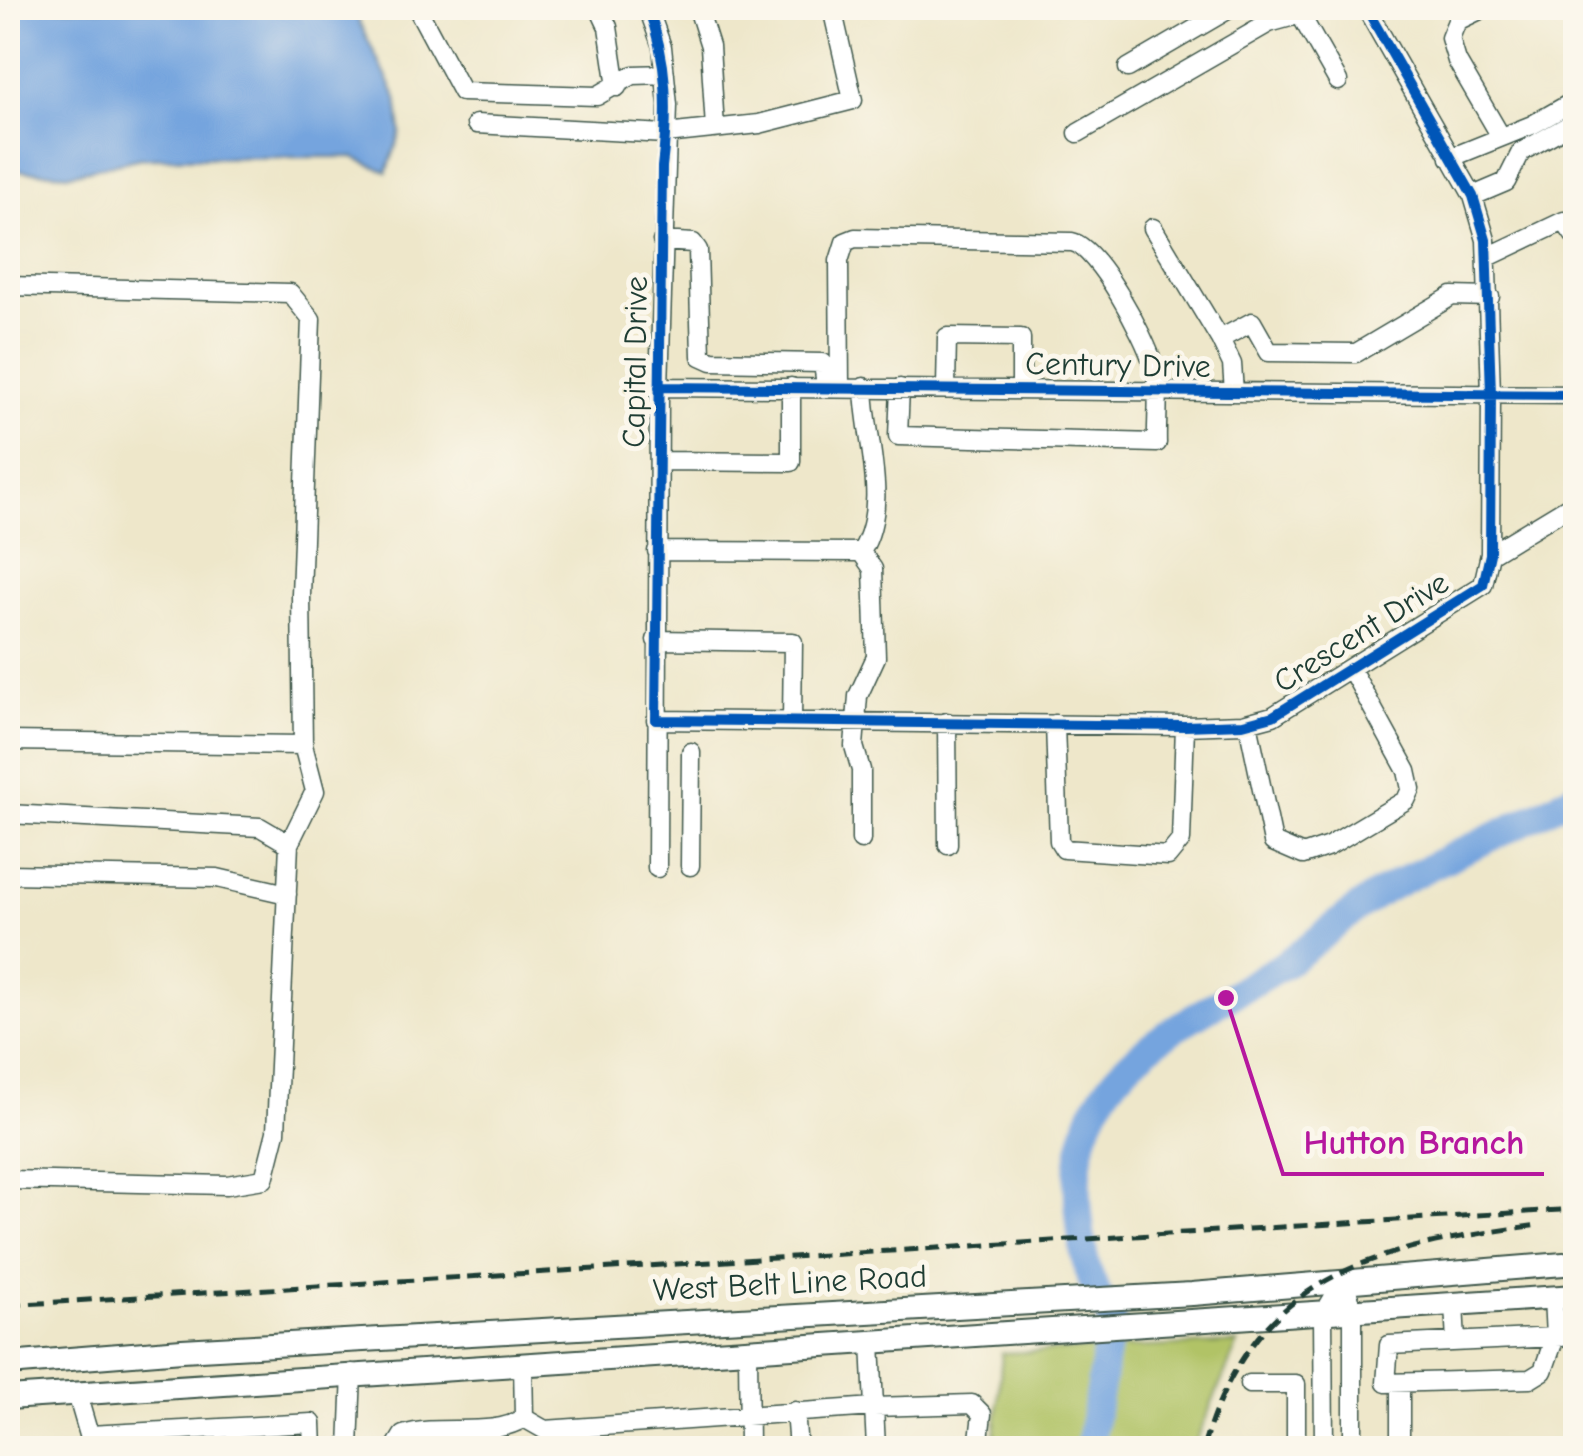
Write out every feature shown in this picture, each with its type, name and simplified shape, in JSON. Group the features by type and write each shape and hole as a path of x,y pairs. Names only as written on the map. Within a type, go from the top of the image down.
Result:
{"main road":[{"name":"West Belt Line Road","path":"8,1364 350,1340 1008,1306 1576,1263"},
{"name":"West Belt Line Road","path":"8,1398 352,1373 1197,1324 1564,1297"},
{"path":"747,1317 748,1350"},
{"path":"350,1340 352,1373"}],"street":[{"path":"417,8 462,92 596,96 633,75 665,74"},
{"path":"599,8 608,27 616,87"},
{"name":"Capital Drive","path":"648,8 662,47 666,134 656,640 657,868"},
{"path":"698,8 710,46 715,129"},
{"path":"476,124 666,134 760,124 852,100 832,8"},
{"path":"1128,68 1231,8"},
{"path":"1078,133 1269,23 1324,8"},
{"name":"Crescent Drive","path":"656,720 1185,726 1248,723 1273,716 1483,585 1490,554 1492,394 1488,257 1473,196 1366,8"},
{"path":"1484,8 1458,22 1450,38 1458,61 1500,135"},
{"path":"1300,14 1338,81"},
{"path":"1450,158 1532,125 1576,100"},
{"path":"1473,196 1506,182 1522,152 1569,126 1576,127"},
{"path":"1488,257 1570,218 1576,238"},
{"path":"1152,228 1220,340 1232,364 1234,392"},
{"path":"833,387 840,251 855,238 1083,244 1109,280 1154,365 1156,443 898,436 900,388"},
{"path":"662,241 693,243 698,250 698,339 702,356 712,360 822,363 833,387"},
{"path":"8,286 290,293 311,319 301,595 303,745 316,791 289,844 276,1132 264,1178 227,1185 8,1180"},
{"path":"1220,340 1252,322 1269,352 1356,353 1452,296 1490,298"},
{"path":"946,388 947,338 1020,338 1021,389"},
{"path":"704,387 704,372 712,360"},
{"name":"Century Drive","path":"660,387 1576,396"},
{"path":"659,461 791,462 791,387"},
{"path":"862,552 874,532 874,439 865,419 864,388"},
{"path":"1490,554 1576,502"},
{"path":"658,551 862,552"},
{"path":"862,552 872,568 876,657 858,696 856,721 862,840"},
{"path":"656,640 793,642 792,720"},
{"path":"1248,723 1273,842 1303,855 1329,846 1406,800 1411,789 1407,771 1351,669"},
{"path":"947,722 948,845"},
{"path":"1055,724 1059,842 1064,850 1168,856 1181,840 1185,726"},
{"path":"8,742 303,745"},
{"path":"690,752 690,866"},
{"path":"656,800 690,801"},
{"path":"8,814 260,827 289,844"},
{"path":"8,874 217,878 287,894"},
{"path":"1344,1280 1353,1311 1353,1448"},
{"path":"1324,1448 1323,1315 1344,1280"},
{"path":"1564,1297 1555,1337 1543,1371 1530,1379 1400,1385 1389,1385 1386,1380 1390,1346 1456,1342 1555,1337 1576,1336"},
{"path":"1454,1304 1456,1342"},
{"path":"870,1342 876,1448"},
{"path":"748,1350 749,1448"},
{"path":"523,1363 524,1418 546,1439 795,1411 972,1404 982,1414 978,1448"},
{"path":"349,1448 352,1373"},
{"path":"1249,1384 1296,1384 1296,1448"},
{"path":"1400,1385 1400,1448"},
{"path":"77,1394 89,1435 312,1423 313,1448"},
{"path":"795,1411 798,1448"},
{"path":"395,1448 403,1435 420,1430 512,1426 524,1418"}],"green space":[{"path":"1238,1343 1193,1448 994,1448 1002,1353"}],"water":[{"path":"8,8 352,8 397,98 401,132 387,172 353,157 141,158 70,174 8,170"}],"waterway":[{"path":"1089,1448 1112,1318 1091,1279 1085,1257 1079,1213 1079,1163 1089,1122 1107,1089 1133,1060 1164,1036 1290,960 1372,898 1576,794"}],"railway":[{"path":"8,1305 1576,1209"},
{"path":"1203,1448 1225,1389 1254,1342 1289,1306 1330,1279 1375,1259 1425,1244 1538,1225"}],"cycle path":[{"path":"648,8 660,47 666,106 662,167 656,720 1185,726 1243,724 1273,716 1483,585 1490,554 1491,394 1486,240 1473,196 1366,8"},
{"path":"659,387 1576,395"}],"place":[{"name":"Hutton Branch","path":"1226,998"}]}
